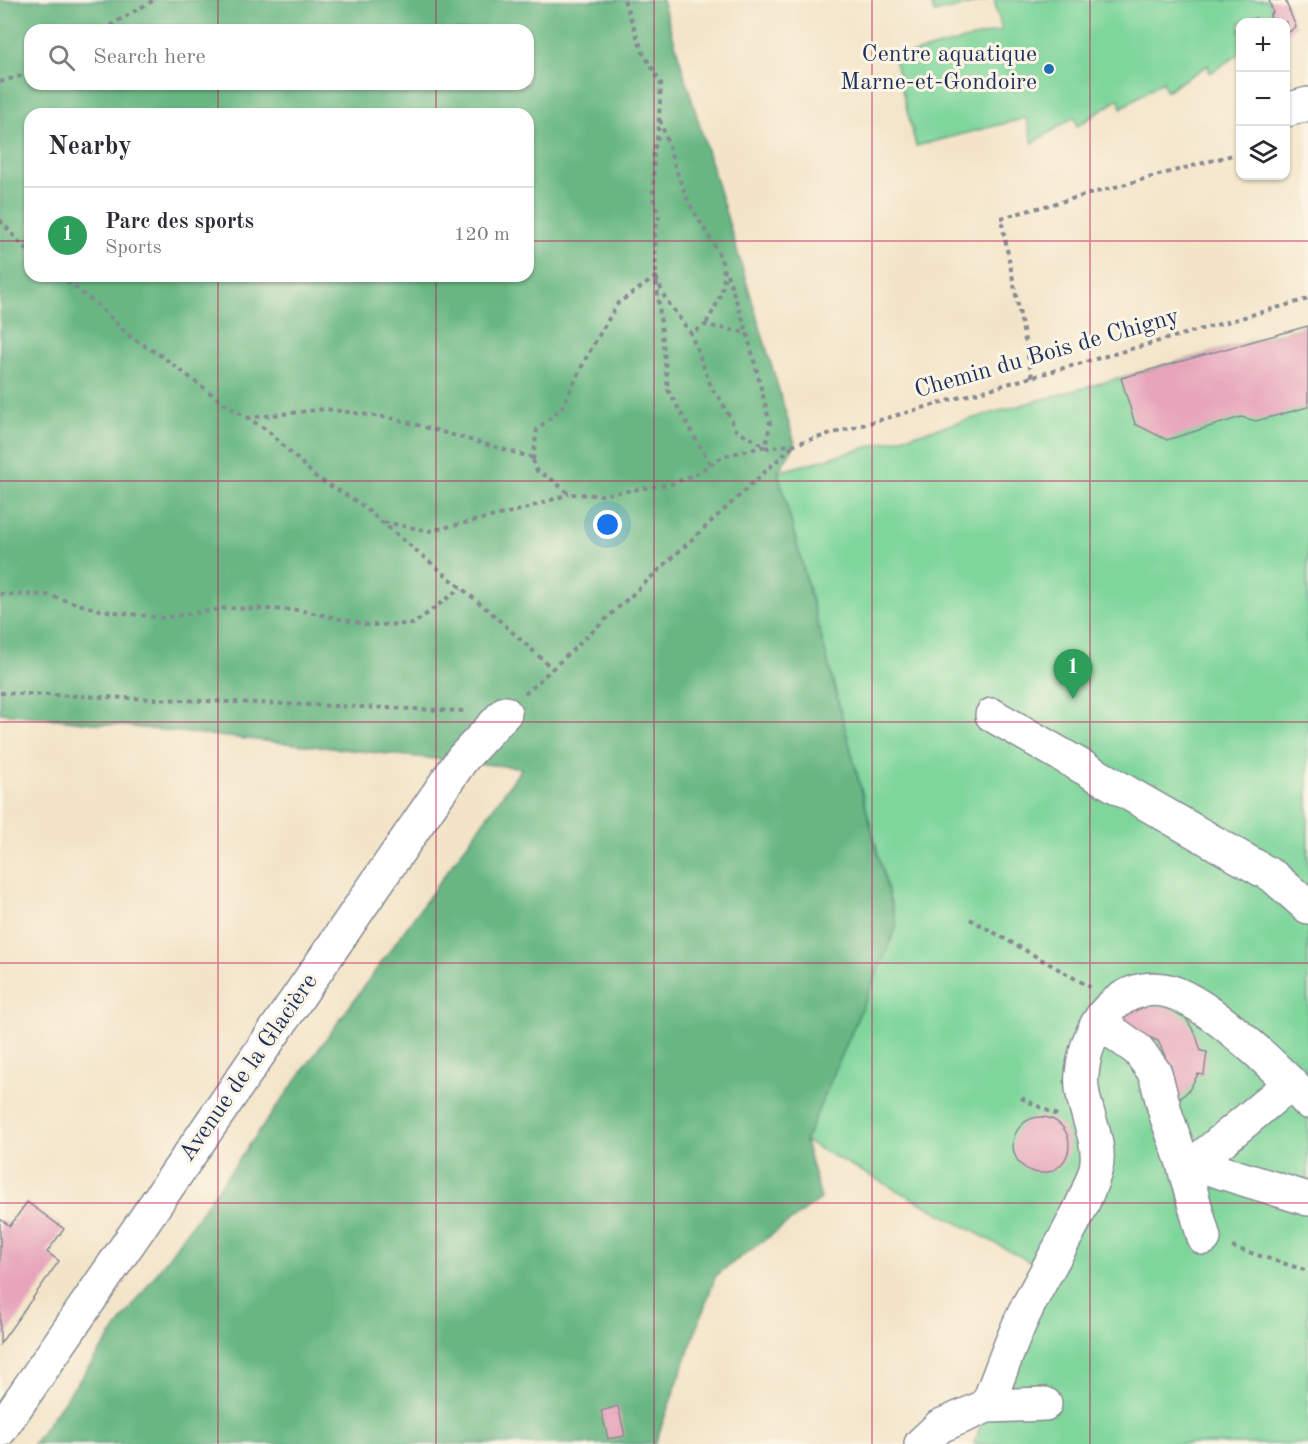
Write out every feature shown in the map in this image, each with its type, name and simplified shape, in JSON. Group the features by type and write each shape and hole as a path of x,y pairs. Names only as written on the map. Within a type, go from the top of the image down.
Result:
{"lane":[{"path":"1290,109 1308,104"},
{"name":"Avenue de la Glacière","path":"0,1430 462,759 505,713"},
{"path":"992,715 1274,877 1308,907"},
{"path":"987,1406 1026,1311 1084,1203 1096,1168 1095,1144 1081,1075 1093,1033 1108,1012 1143,989 1164,990 1198,1005 1300,1092 1188,1161"},
{"path":"1108,1012 1155,1073 1166,1115 1188,1161 1204,1238"},
{"path":"1188,1161 1308,1199"},
{"path":"921,1444 940,1426 987,1406 1045,1404"}],"path":[{"path":"112,24 154,0"},
{"path":"624,0 643,53 661,83 660,118 654,151 653,198 659,215 655,233 656,277 668,390 710,464"},
{"path":"0,82 24,75"},
{"path":"656,277 665,298 691,334 712,389 721,400 736,430 766,446 770,423 747,333 725,268 710,234 689,203 660,118"},
{"path":"1032,377 1001,218 1236,154"},
{"path":"0,220 24,247"},
{"path":"691,334 705,325 719,303 725,268"},
{"path":"569,494 553,480 537,471 533,460 537,429 561,409 587,356 618,303 656,277"},
{"path":"68,282 99,306 129,336 164,357 267,430 316,477 359,503 553,669"},
{"name":"Chemin du Bois de Chigny","path":"569,494 601,495 671,484 694,475 724,456 766,446 795,444 1308,299"},
{"path":"705,325 747,333"},
{"path":"247,418 326,409 396,419 533,460"},
{"path":"0,693 505,713 795,444"},
{"path":"382,522 429,531 521,510 569,494"},
{"path":"0,594 47,595 99,610 163,618 226,609 299,610 368,625 379,625 413,624 461,588"},
{"path":"970,919 1108,1012"},
{"path":"1204,1238 1308,1271"}],"green space":[{"path":"0,0 662,0 795,444 778,472 897,926 805,1141 821,1199 716,1275 655,1444 33,1444 522,768 0,713"},
{"name":"Centre aquatique Marne-et-Gondoire","path":"931,0 987,0 934,13"},
{"name":"Centre aquatique Marne-et-Gondoire","path":"994,0 1269,0 1273,13 1270,14 1270,18 1236,18 1236,56 1210,73 1208,65 1166,91 1163,81 1121,108 1119,99 1077,126 1074,117 1033,143 1026,118 916,146 894,58 1002,30"},
{"path":"1308,326 1308,1444 974,1444 1038,1266 805,1141 897,926 778,472"}],"building":[{"path":"1269,0 1285,0 1296,27 1290,31 1290,18 1270,18 1270,14 1273,13"},
{"path":"1308,326 1308,407 1256,421 1241,417 1167,440 1135,424 1121,378"},
{"path":"1133,1003 1170,1007 1186,1018 1196,1035 1201,1051 1207,1052 1204,1075 1198,1074 1189,1090 1177,1102 1162,1066 1165,1056 1158,1041 1151,1038 1140,1038 1103,1022"},
{"path":"1035,1117 1047,1117 1057,1121 1065,1129 1069,1145 1065,1161 1057,1169 1047,1173 1035,1173 1025,1169 1017,1161 1013,1151 1013,1139 1017,1129 1025,1121"},
{"path":"27,1202 64,1229 47,1252 59,1261 0,1344 0,1219 10,1226"},
{"path":"618,1406 625,1436 608,1439 601,1411"}],"place":[{"name":"Centre aquatique Marne-et-Gondoire","path":"1049,69"},
{"name":"Parc des sports","path":"1073,699"}]}
